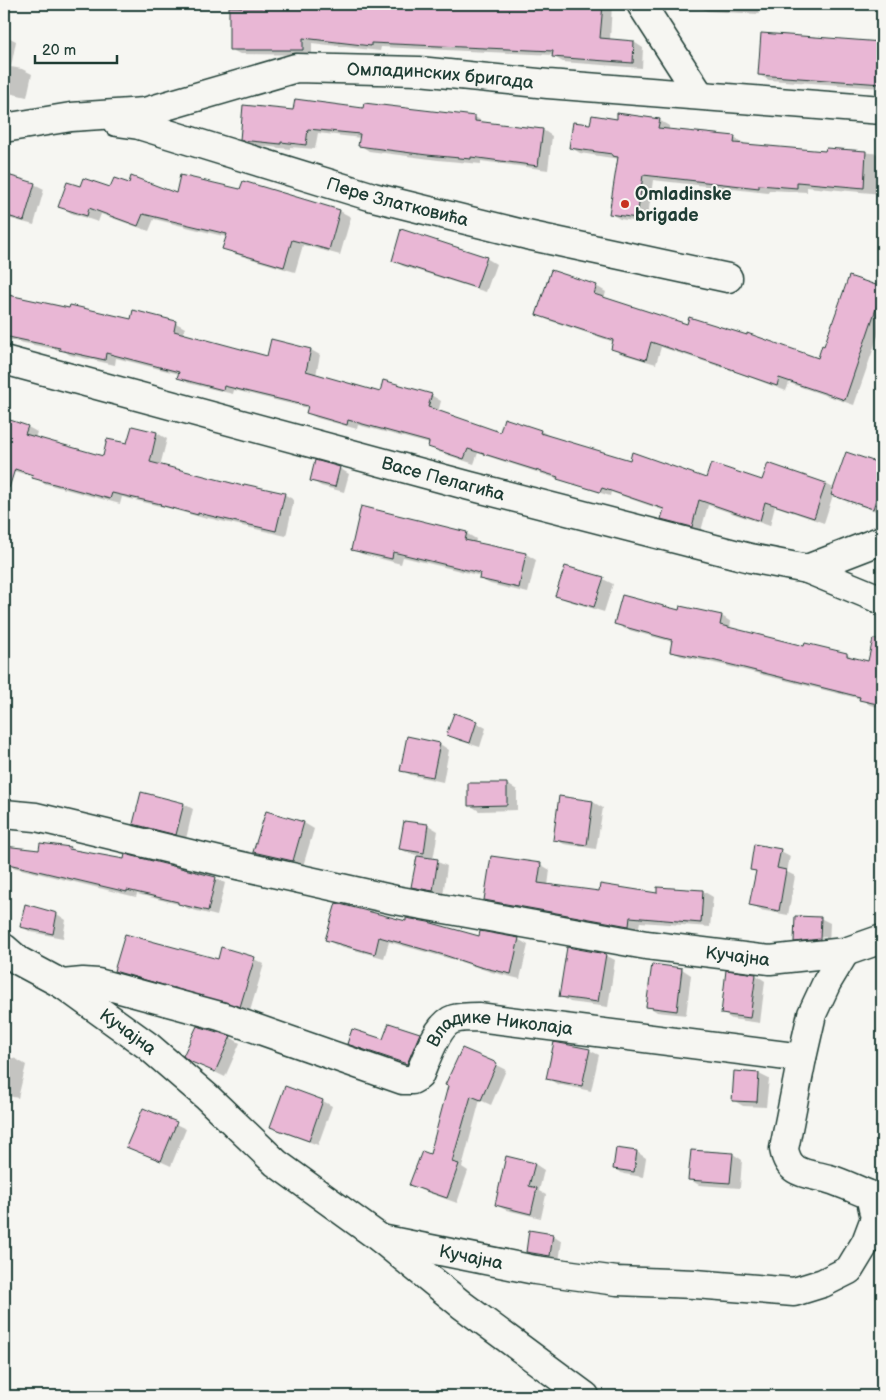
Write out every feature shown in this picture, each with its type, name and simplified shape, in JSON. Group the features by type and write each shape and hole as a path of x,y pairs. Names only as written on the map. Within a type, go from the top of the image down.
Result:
{"street":[{"path":"641,4 699,94"},
{"name":"Омладинских бригада","path":"4,128 71,117 145,112 296,68 419,71 548,84 699,94 882,110"},
{"path":"4,108 71,117"},
{"name":"Пере Златковића","path":"71,117 139,125 374,197 527,235 728,278"},
{"name":"Васе Пелагића","path":"4,360 470,486 750,558 807,569 882,600"},
{"path":"807,569 882,540"},
{"name":"Кучајна","path":"4,814 36,817 228,863 396,900 646,945 770,960 845,952 882,939"},
{"name":"Кучајна","path":"4,948 19,961 62,984 148,1046 208,1097 276,1163 381,1239 535,1270 618,1281 695,1284 794,1292 823,1283 849,1270 866,1242 875,1218 870,1195 830,1179 801,1173 792,1167 786,1158 784,1149 802,1058"},
{"path":"802,1058 812,1014 845,952"},
{"name":"Владике Николаја","path":"62,984 98,983 220,1016 403,1080 412,1080 418,1076 441,1028 447,1022 455,1019 478,1017 802,1058"},
{"path":"381,1239 462,1305 585,1396"}],"building":[{"path":"330,4 502,4 556,7 556,4 603,4 600,38 634,41 633,63 552,57 553,51 371,43 371,46 303,38 303,50 229,50 229,7 330,8"},
{"path":"761,33 882,42 882,84 758,75"},
{"path":"295,99 363,108 364,103 475,116 475,121 543,129 538,166 471,157 471,159 427,155 358,146 360,134 308,129 306,145 240,140 243,105 293,110"},
{"path":"617,113 660,119 658,128 735,136 734,143 825,151 826,148 866,151 864,188 797,182 797,188 759,185 759,188 643,175 637,218 609,214 618,157 612,156 612,154 569,148 573,122 590,124 592,115 617,119"},
{"path":"4,174 35,183 24,221 4,215"},
{"path":"180,175 240,189 243,181 340,210 329,250 292,240 284,267 222,249 227,234 143,214 138,226 89,208 87,216 58,207 67,182 80,186 83,178 110,187 114,178 129,183 131,176 176,193"},
{"path":"401,229 487,257 476,288 392,261"},
{"path":"551,270 597,285 594,294 687,324 689,317 747,335 747,333 818,358 849,276 882,287 882,291 845,400 779,378 777,386 651,342 646,360 611,349 613,340 536,315"},
{"path":"4,294 69,308 70,305 131,319 133,310 176,321 174,331 267,356 271,339 311,349 306,371 380,392 383,380 432,394 428,407 500,432 504,418 541,430 540,433 630,460 632,452 706,478 711,463 762,480 768,463 826,483 814,518 765,502 760,521 699,500 692,527 661,519 664,509 602,488 600,492 557,479 558,477 468,449 464,459 428,447 429,442 348,420 347,425 306,413 308,406 224,386 223,390 177,378 179,372 106,353 105,360 4,336"},
{"path":"4,418 28,426 25,434 103,456 107,439 127,443 132,426 157,432 150,462 243,486 244,484 285,493 276,531 198,513 198,515 112,493 110,499 32,478 33,475 15,469 9,488 4,487"},
{"path":"846,452 882,464 882,480 873,509 831,495"},
{"path":"315,460 340,467 335,487 310,481"},
{"path":"361,506 467,532 465,540 526,553 519,588 479,579 480,573 393,552 392,559 351,550"},
{"path":"565,566 604,577 594,607 555,596"},
{"path":"622,595 679,610 680,606 722,615 720,625 804,646 805,643 847,653 847,656 868,661 873,639 882,640 882,705 859,700 860,697 712,660 670,652 672,640 614,624"},
{"path":"454,713 477,721 470,743 446,735"},
{"path":"407,736 440,743 433,777 400,771"},
{"path":"468,783 507,783 507,805 468,806"},
{"path":"141,792 184,803 176,835 133,824"},
{"path":"559,796 593,801 587,845 553,840"},
{"path":"266,811 304,822 293,861 253,852"},
{"path":"404,821 428,824 424,853 399,849"},
{"path":"40,843 70,847 69,849 124,859 125,854 216,877 208,911 127,890 127,892 4,863 4,846 39,850"},
{"path":"754,844 781,849 777,868 786,870 779,911 749,905 756,871 750,870"},
{"path":"417,856 438,859 433,891 411,887"},
{"path":"491,856 541,863 538,883 599,891 600,884 657,893 657,887 703,890 701,923 630,917 629,926 484,900"},
{"path":"336,903 406,921 406,918 428,922 479,936 480,931 519,938 511,974 480,967 379,937 375,954 325,940"},
{"path":"25,904 57,913 53,934 20,927"},
{"path":"795,916 821,917 820,939 794,942"},
{"path":"125,934 218,959 221,947 255,957 240,1007 114,971"},
{"path":"567,947 606,954 598,1002 559,997"},
{"path":"652,964 682,968 677,1011 646,1007"},
{"path":"726,970 756,974 750,1018 721,1014"},
{"path":"389,1023 420,1033 407,1064 347,1044 352,1029 383,1039"},
{"path":"197,1026 231,1036 215,1072 189,1061 183,1056"},
{"path":"554,1042 590,1049 582,1086 546,1079"},
{"path":"462,1048 497,1063 481,1100 471,1096 452,1162 459,1164 447,1198 409,1185 422,1151 430,1154 448,1086 445,1085"},
{"path":"734,1071 759,1073 757,1102 732,1101"},
{"path":"285,1086 323,1100 309,1141 270,1127"},
{"path":"143,1108 177,1122 161,1161 126,1147"},
{"path":"616,1148 637,1151 634,1172 613,1169"},
{"path":"691,1150 733,1153 730,1183 688,1180"},
{"path":"506,1156 535,1163 529,1186 537,1188 531,1214 495,1205"},
{"path":"529,1230 553,1234 550,1256 526,1252"}],"place":[{"name":"Omladinske brigade","path":"625,204"}]}
